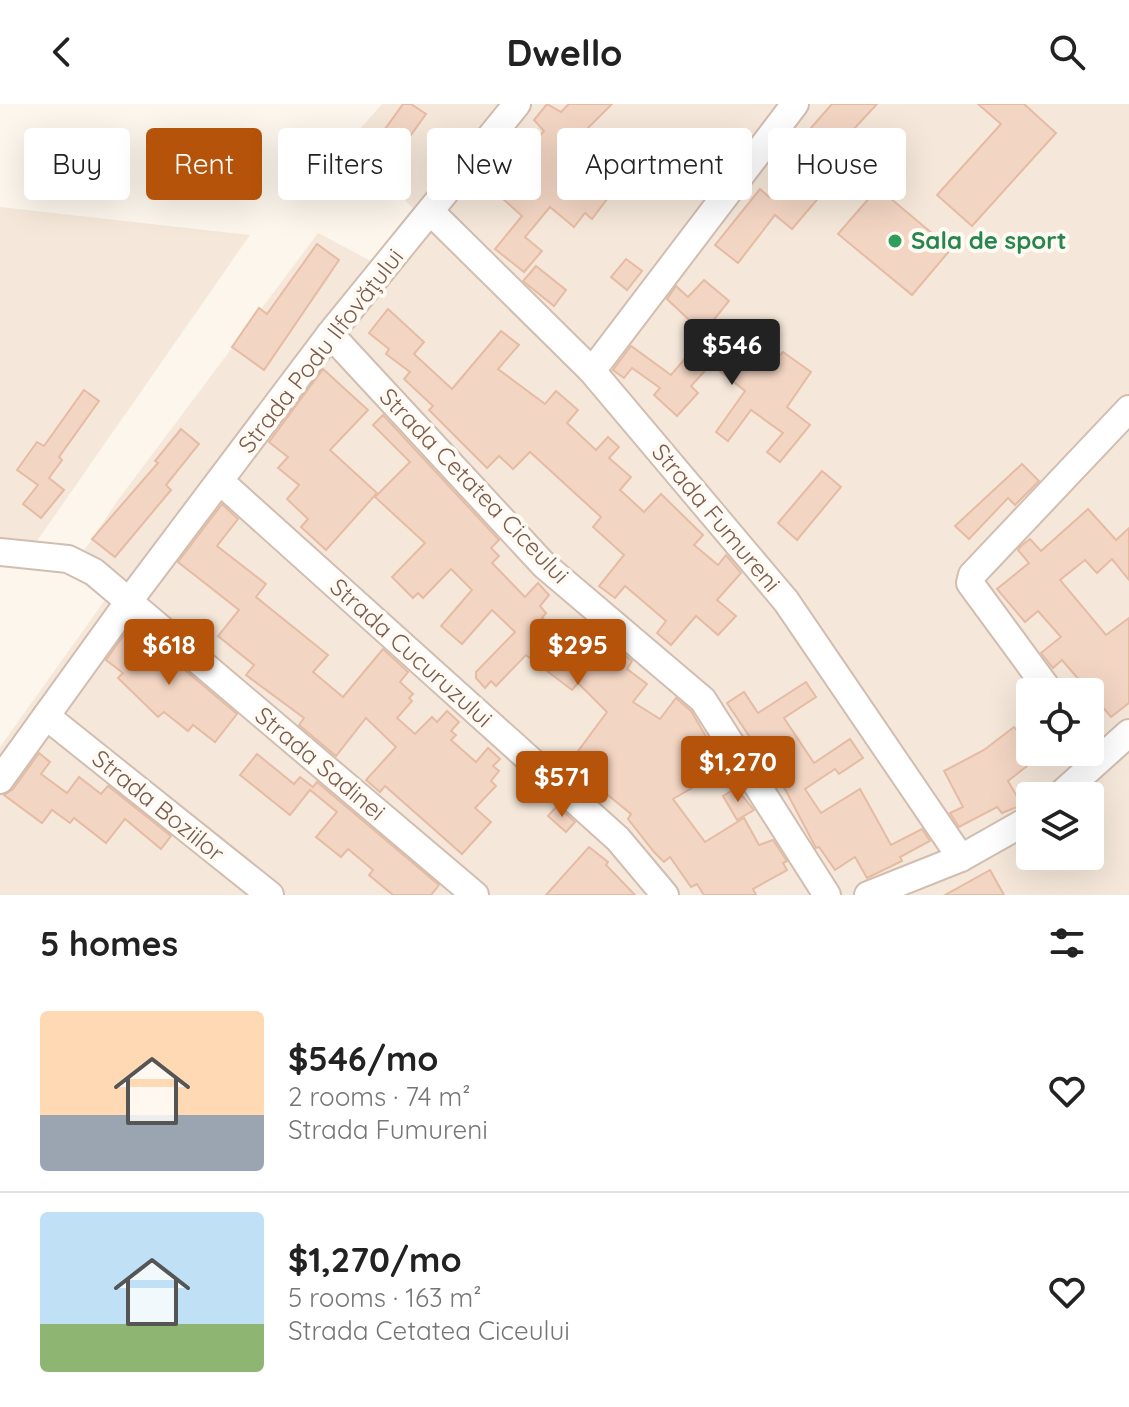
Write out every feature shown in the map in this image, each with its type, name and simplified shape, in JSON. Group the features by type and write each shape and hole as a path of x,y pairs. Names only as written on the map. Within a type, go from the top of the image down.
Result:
{"street":[{"name":"Strada Podu Ilfovățului","path":"0,780 129,601 330,334 517,104"},
{"path":"592,371 795,104"},
{"name":"Strada Fumureni","path":"431,212 592,371 786,601 961,858"},
{"name":"Strada Cetatea Ciceului","path":"330,334 544,565 703,700 827,895"},
{"path":"1040,678 970,583 972,575 1129,409"},
{"name":"Strada Cucuruzului","path":"221,482 618,839 665,895"},
{"name":"Strada Sadinei","path":"0,552 68,559 94,572 475,895"},
{"name":"Strada Boziilor","path":"46,716 270,895"},
{"path":"1104,747 1129,733"},
{"path":"1070,782 1084,766"},
{"path":"868,895 961,858 1016,827"}],"shaded area":[{"path":"382,104 1129,104 1129,895 0,895 0,747 105,600 69,573 118,500 318,233 371,261 413,208 404,200 411,200 411,128 361,128"},
{"path":"0,207 250,235 21,564 0,563"}],"building":[{"path":"403,104 411,104 426,114 411,135 411,128 386,128"},
{"path":"547,104 561,112 569,104 612,104 588,128 557,128 557,200 606,200 592,219 585,213 574,227 550,207 525,237 542,251 524,272 495,249 522,216 504,200 541,200 541,134 544,131 534,120"},
{"path":"832,104 877,104 855,128 811,128"},
{"path":"978,104 1024,104 1056,133 972,226 937,195 1001,124"},
{"path":"760,189 768,200 817,200 792,229 775,215 738,263 715,245"},
{"name":"Sala de sport","path":"868,200 892,200 951,249 912,295 838,234"},
{"path":"317,244 339,260 264,370 232,347 259,308 267,314"},
{"path":"626,259 642,271 627,290 611,277"},
{"path":"536,266 566,290 554,306 523,281"},
{"path":"704,280 729,301 703,333 667,299 676,286 688,297"},
{"path":"388,309 424,342 414,354 452,389 501,331 519,345 498,369 545,404 556,391 578,410 567,423 596,450 608,437 619,447 609,458 631,477 620,490 644,512 661,494 703,535 694,545 718,565 726,555 741,573 717,600 736,616 718,635 696,616 671,645 657,633 666,621 625,586 615,598 599,586 624,555 593,527 601,517 530,452 513,469 499,456 487,468 429,410 433,406 404,379 410,372 386,354 389,349 369,333"},
{"path":"706,334 737,360 740,356 745,362 759,348 775,360 783,352 811,372 787,407 810,425 780,462 767,452 783,433 751,410 728,441 716,432 745,391 711,364 691,386 698,393 677,416 654,395 660,388 632,368 624,378 613,370 631,346 671,375"},
{"path":"323,369 368,410 330,450 377,493 326,550 301,527 308,519 287,499 299,485 278,468 288,457 269,442"},
{"path":"84,390 99,401 59,457 62,460 49,478 64,490 41,518 23,504 38,485 17,470 37,442 44,446"},
{"path":"383,415 499,540 491,548 499,556 492,563 525,597 538,583 549,595 540,606 546,613 542,618 572,641 585,625 632,661 627,669 647,684 633,702 660,719 676,698 691,711 725,769 673,799 705,842 744,818 759,845 773,840 787,861 783,863 787,870 753,889 756,895 704,895 697,884 691,887 670,857 664,862 654,852 628,819 631,814 567,766 607,712 578,683 572,690 526,655 496,686 491,681 485,688 476,678 476,672 515,632 492,610 462,644 441,626 472,590 451,569 423,598 418,593 413,598 392,577 425,543 375,497 410,462 373,425"},
{"path":"181,429 199,444 166,485 171,490 115,557 92,539 158,463 155,461"},
{"path":"1022,464 1039,481 1015,505 1008,498 969,539 955,526"},
{"path":"822,471 841,487 797,540 778,523"},
{"path":"222,504 238,519 217,546 266,584 256,597 328,655 313,672 343,697 383,649 408,672 400,682 413,694 409,698 412,701 397,718 415,734 432,717 437,722 447,711 459,722 451,731 456,735 451,740 476,762 488,748 500,759 493,766 499,771 491,781 496,786 475,808 491,822 462,854 385,786 380,792 366,780 396,747 366,718 336,756 299,725 304,718 246,675 254,665 218,636 239,610 178,562"},
{"path":"1088,509 1116,540 1129,528 1129,580 1112,559 1097,573 1085,560 1060,580 1106,635 1129,618 1129,703 1111,717 1104,709 1104,678 1077,678 1062,660 1053,668 1041,653 1061,637 1038,611 1025,622 997,589 1029,563 1018,550 1021,546 1030,539 1041,551"},
{"path":"131,625 139,632 136,635 162,658 166,654 237,714 215,742 193,725 188,731 164,712 158,717 118,678 123,673 106,660"},
{"path":"806,682 816,697 784,718 814,763 850,739 863,758 839,774 835,769 805,789 821,813 860,789 891,845 922,829 930,841 900,857 902,861 867,878 855,857 835,870 819,847 816,848 786,791 727,703 744,692 758,713"},
{"path":"1014,727 1016,729 1016,766 1027,766 1008,781 1016,795 1016,807 1002,813 997,807 959,827 950,813 963,807 944,771 984,750"},
{"path":"39,753 50,762 41,774 67,793 79,777 101,794 108,786 171,836 161,849 125,819 106,843 74,818 70,823 52,810 42,823 4,795 13,789"},
{"path":"257,754 294,784 300,777 313,787 317,782 439,885 431,895 393,895 369,875 373,870 348,849 341,857 316,837 337,812 310,790 290,815 240,775"},
{"path":"736,788 754,810 737,820 723,796"},
{"path":"557,806 575,822 566,832 548,816"},
{"path":"589,847 608,862 606,865 635,895 546,895"},
{"path":"990,870 1004,895 945,895"}],"place":[{"name":"Sala de sport","path":"895,241"}]}
